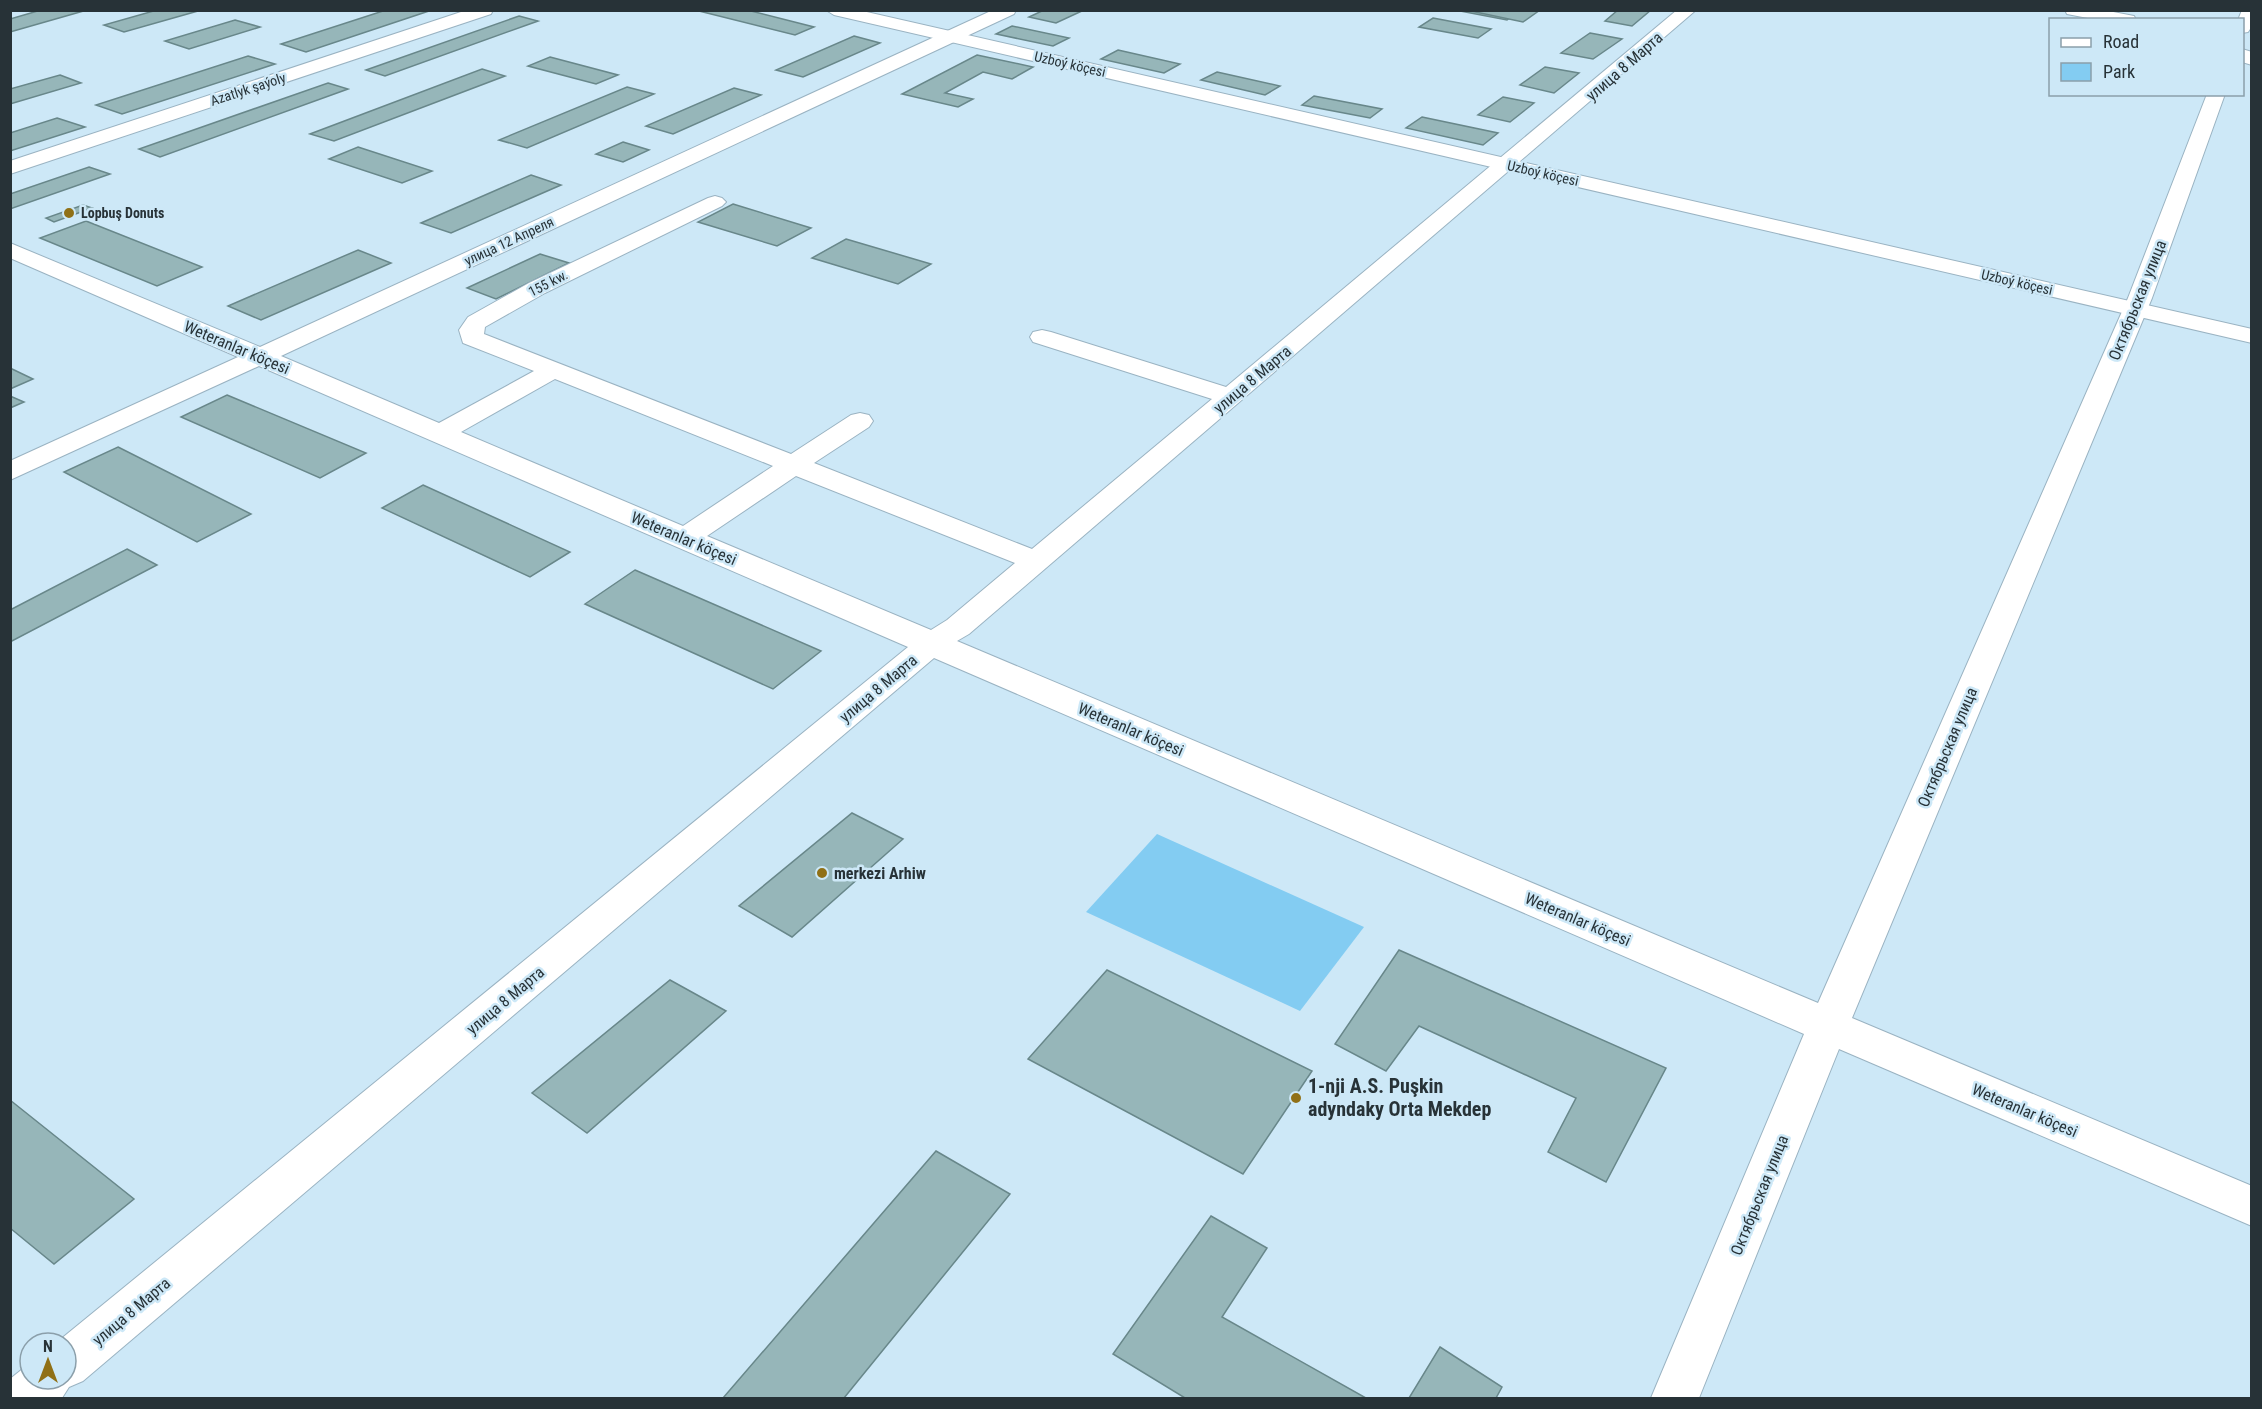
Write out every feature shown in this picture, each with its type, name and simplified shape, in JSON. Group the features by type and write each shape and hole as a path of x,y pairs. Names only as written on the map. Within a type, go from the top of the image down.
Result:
{"street":[{"name":"Azatlyk şaýoly","path":"10,168 485,10"},
{"name":"Uzboý köçesi","path":"834,10 960,33 2137,304 2252,336"},
{"name":"Uzboý köçesi","path":"881,10 960,33"},
{"name":"улица 12 Апреля","path":"10,472 1008,10"},
{"name":"улица 8 Марта","path":"78,1355 931,644 958,627 1688,10"},
{"path":"2073,10 2117,18"},
{"path":"2244,24 2251,10"},
{"name":"Октябрьская улица","path":"1675,1398 1828,1026 2137,304 2215,96"},
{"name":"155 kw.","path":"554,370 472,338 471,330 476,322 537,288 715,202"},
{"name":"Weteranlar köçesi","path":"10,250 2252,1206"},
{"name":"Uzboý köçesi","path":"2137,304 2252,323"},
{"path":"1042,337 1231,397"},
{"path":"439,433 554,370 1036,561"},
{"path":"684,538 860,421"}],"green space":[{"path":"1157,834 1364,927 1300,1011 1086,912"}],"building":[{"path":"41,10 87,10 10,32 10,19"},
{"path":"157,10 198,11 124,32 104,25"},
{"path":"386,10 432,10 306,52 281,44"},
{"path":"695,10 747,10 814,27 795,35"},
{"path":"1044,10 1084,10 1056,23 1029,17"},
{"path":"1455,10 1517,10 1519,11 1507,20"},
{"path":"1466,10 1540,10 1523,22"},
{"path":"1618,10 1651,10 1632,26 1605,21"},
{"path":"519,16 538,21 385,76 366,70"},
{"path":"1433,18 1491,29 1478,38 1419,27"},
{"path":"235,20 260,27 189,49 165,41"},
{"path":"1012,26 1069,38 1053,46 996,34"},
{"path":"1590,33 1622,39 1593,59 1561,53"},
{"path":"854,36 880,43 803,77 776,70"},
{"path":"1118,50 1180,64 1164,73 1101,59"},
{"path":"977,55 1033,67 1012,79 983,72 945,93 973,99 958,107 902,94"},
{"path":"248,56 275,64 122,114 96,105"},
{"path":"550,57 618,75 596,84 528,66"},
{"path":"1545,67 1579,73 1554,93 1520,85"},
{"path":"482,69 505,76 334,141 310,134"},
{"path":"1217,72 1280,86 1265,95 1201,80"},
{"path":"60,75 81,83 10,104 10,89"},
{"path":"328,83 348,89 160,157 139,149"},
{"path":"627,87 654,94 527,148 499,140"},
{"path":"734,88 761,95 673,134 646,126"},
{"path":"1314,96 1382,109 1370,118 1302,105"},
{"path":"1503,97 1534,103 1510,122 1478,115"},
{"path":"1422,117 1498,133 1483,145 1406,128"},
{"path":"57,118 85,127 10,151 10,133"},
{"path":"623,142 649,150 623,162 596,154"},
{"path":"358,147 432,171 402,183 329,159"},
{"path":"89,167 110,174 10,209 10,194"},
{"path":"531,175 561,185 451,233 421,223"},
{"path":"733,204 811,228 777,246 698,222"},
{"name":"Lopbuş Donuts","path":"83,205 92,208 54,222 46,218"},
{"path":"86,221 202,267 157,286 40,238"},
{"path":"846,239 931,264 898,284 812,258"},
{"path":"358,250 391,263 261,320 228,306"},
{"path":"540,254 569,263 496,299 467,288"},
{"path":"10,368 33,379 10,389"},
{"path":"227,395 366,453 320,478 181,417"},
{"path":"10,396 24,402 10,408"},
{"path":"118,447 251,514 197,542 64,472"},
{"path":"423,485 570,552 530,577 382,508"},
{"path":"127,549 157,565 10,642 10,610"},
{"path":"635,570 821,651 773,689 585,604"},
{"name":"merkezi Arhiw","path":"852,813 903,839 792,937 739,906"},
{"path":"1399,950 1666,1068 1606,1182 1548,1152 1576,1098 1419,1026 1386,1071 1335,1044"},
{"path":"1107,970 1312,1071 1243,1174 1028,1059"},
{"path":"670,980 726,1011 587,1133 532,1093"},
{"path":"10,1100 134,1199 54,1264 10,1228"},
{"path":"936,1151 1010,1194 844,1398 723,1398"},
{"path":"1211,1216 1267,1248 1222,1317 1366,1398 1185,1398 1113,1354"},
{"path":"1440,1347 1502,1387 1496,1398 1409,1398"}],"place":[{"name":"Lopbuş Donuts","path":"69,213"},
{"name":"merkezi Arhiw","path":"822,873"},
{"name":"1-nji A.S. Puşkin adyndaky Orta Mekdep","path":"1296,1098"}]}
